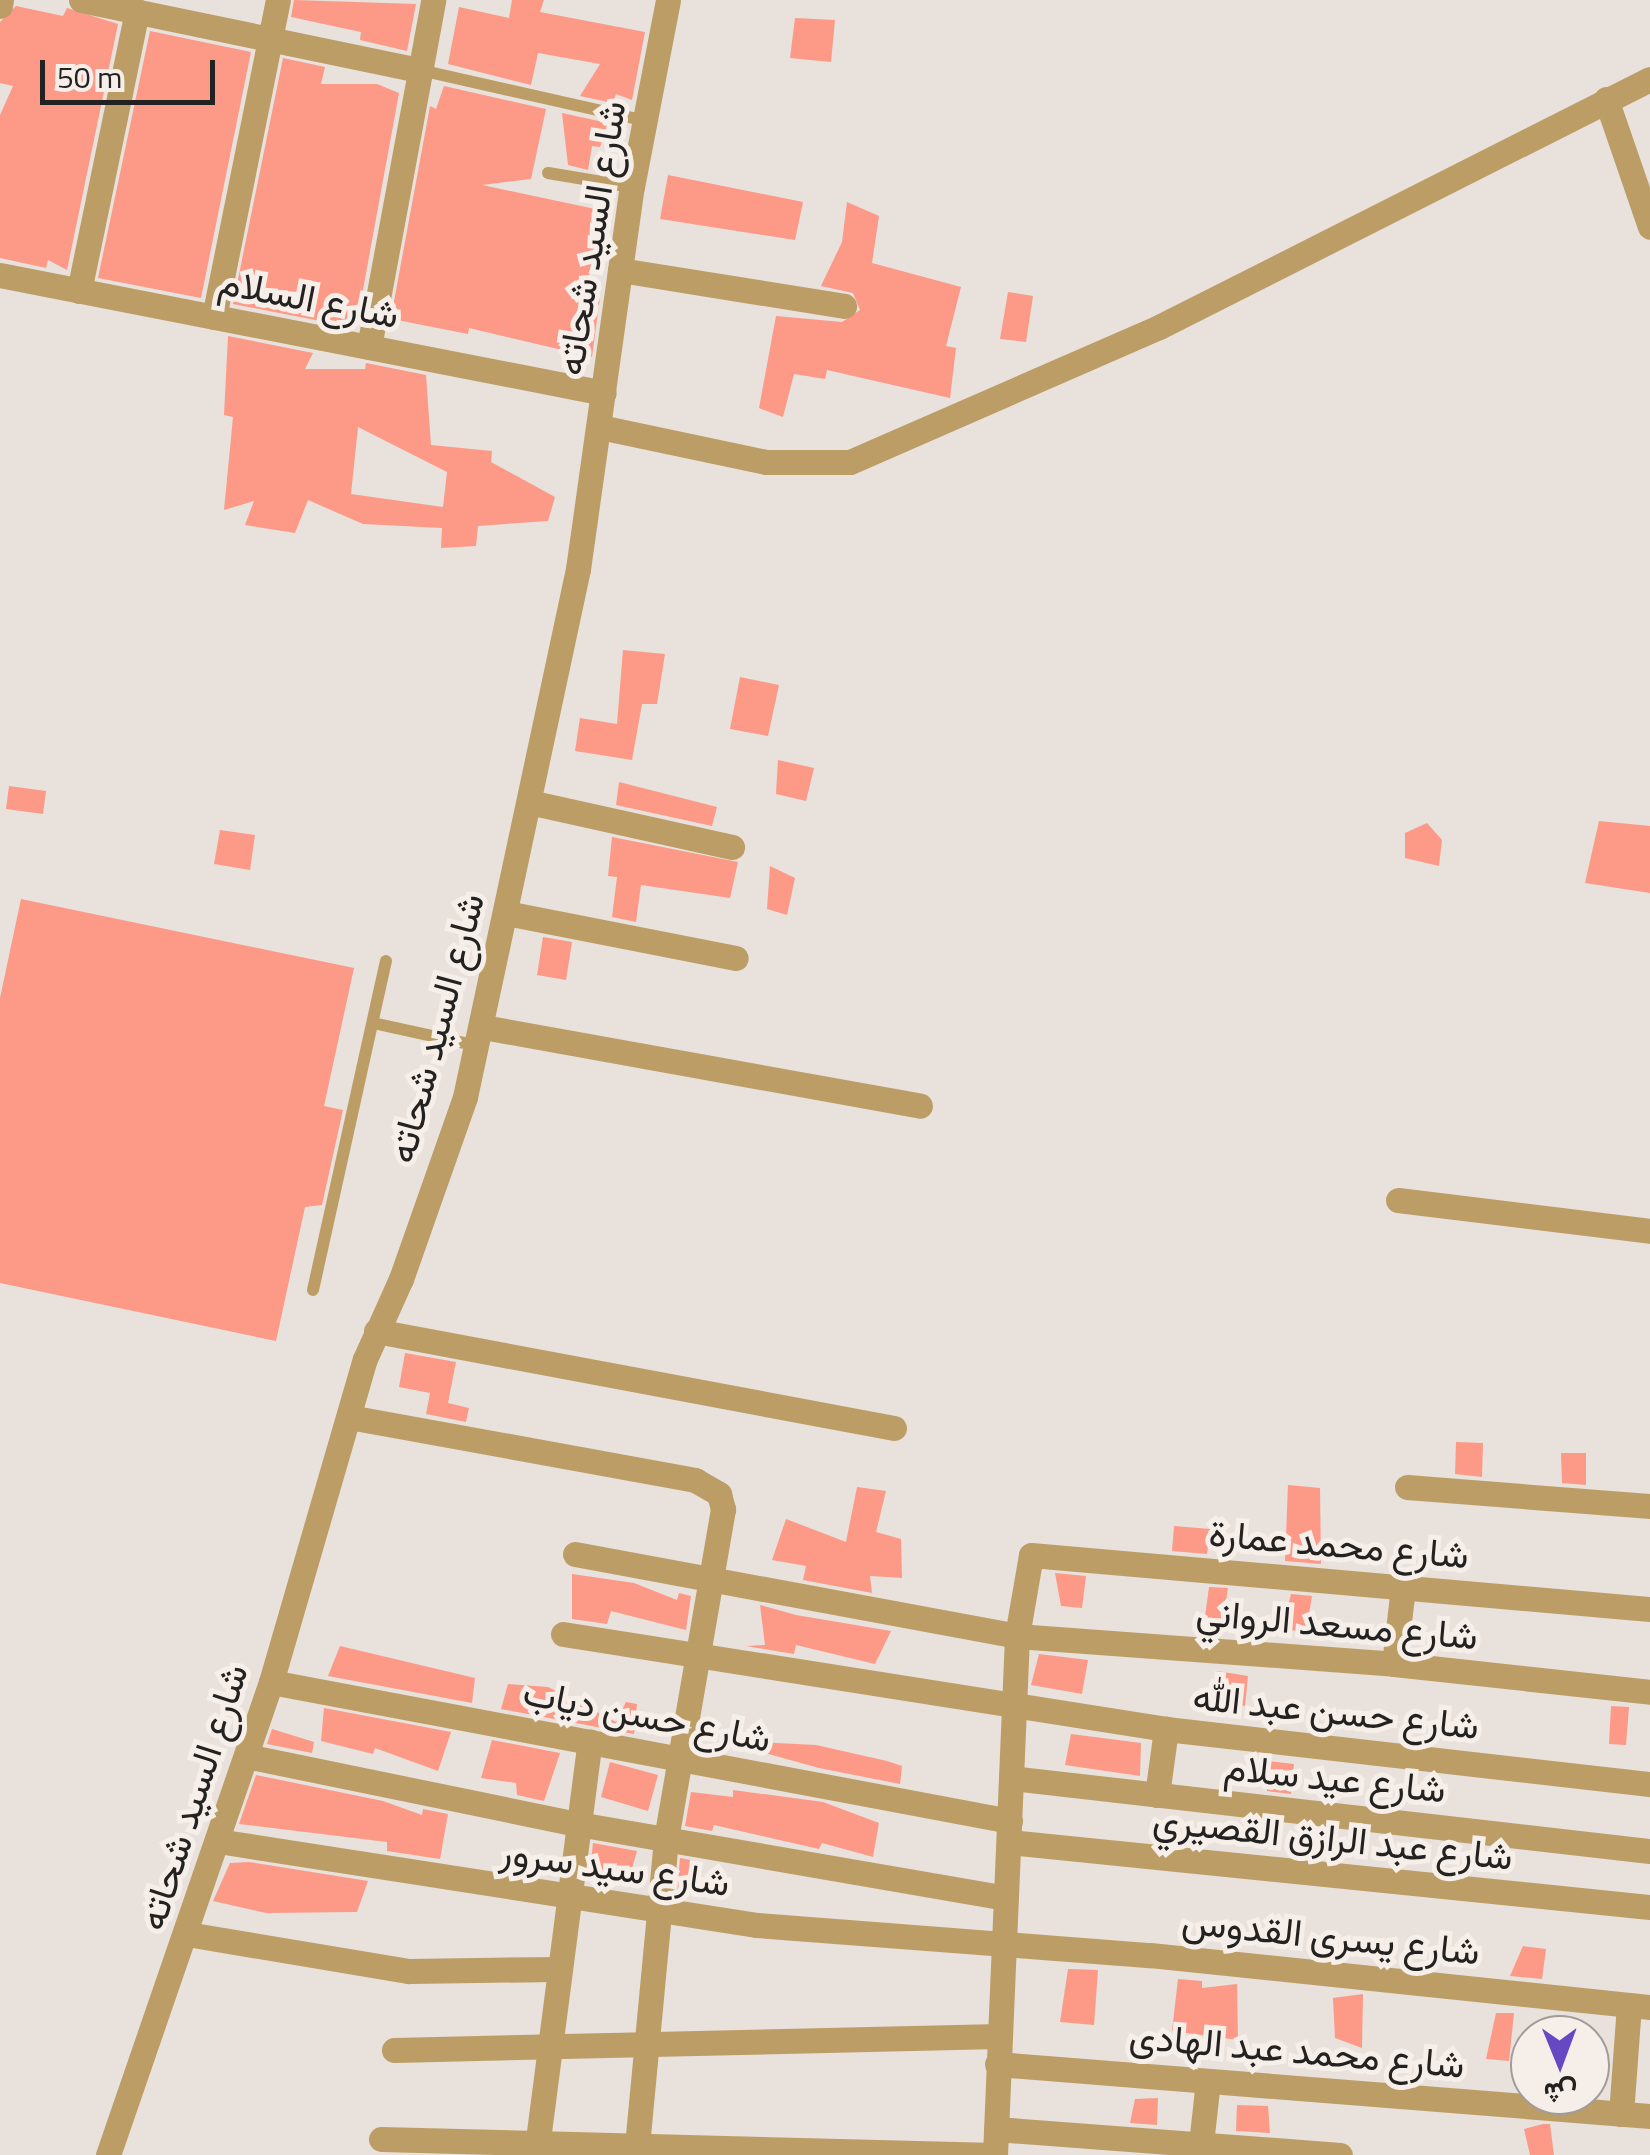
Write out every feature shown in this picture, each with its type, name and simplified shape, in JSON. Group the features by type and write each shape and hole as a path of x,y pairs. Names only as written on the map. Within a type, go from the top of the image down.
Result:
{"street":[{"path":"214,317 278,0"},
{"path":"369,348 433,0"},
{"name":"شارع السيد شحاته","path":"108,2155 271,1682 376,1330 401,1279 480,1036 600,427 632,186 668,0"},
{"path":"88,1 136,12 186,11 271,39 420,70"},
{"path":"79,291 136,12"},
{"path":"600,427 766,462 850,462 1159,327 1650,79"},
{"path":"1606,98 1650,227"},
{"path":"620,270 844,306"},
{"name":"شارع السلام","path":"0,275 604,394"},
{"path":"529,802 732,846"},
{"path":"506,913 736,958"},
{"path":"480,1036 920,1106"},
{"path":"1398,1200 1650,1231"},
{"path":"376,1330 894,1428"},
{"path":"349,1418 695,1480 719,1494 723,1509 676,1759 637,2150"},
{"path":"1406,1486 1650,1506"},
{"name":"شارع مسعد الرواني","path":"575,1554 1017,1636 1394,1664 1650,1692"},
{"name":"شارع محمد عمارة","path":"1017,1636 1026,1563 1036,1554 1650,1610"},
{"path":"1394,1664 1403,1587"},
{"name":"شارع حسن عبد الله","path":"563,1634 1166,1729 1650,1784"},
{"path":"381,2138 536,2149 995,2155 1017,1636"},
{"name":"شارع حسن دياب","path":"271,1682 676,1759 1009,1832"},
{"path":"1157,1796 1166,1729"},
{"path":"536,2149 590,1742"},
{"path":"246,1756 578,1824 1006,1898"},
{"name":"شارع عيد سلام","path":"1012,1778 1650,1850"},
{"name":"شارع عبد الرازق القصيري","path":"1009,1832 1650,1908"},
{"name":"شارع سيد سرور","path":"218,1841 660,1913 852,1936 1004,1944"},
{"path":"187,1934 409,1971 557,1969"},
{"name":"شارع يسرى القدوس","path":"1004,1944 1639,2006"},
{"path":"1621,2114 1639,2006"},
{"path":"394,2050 999,2036"},
{"name":"شارع محمد عبد الهادى","path":"998,2064 1650,2116"},
{"path":"1202,2144 1208,2081"},
{"path":"996,2128 1340,2155"}],"lane":[{"path":"420,70 646,122"},
{"path":"548,173 632,186"},
{"path":"312,1290 386,961"},
{"path":"372,1024 480,1036"}],"building":[{"path":"294,0 416,4 407,51 360,40 361,32 291,17"},
{"path":"512,0 544,0 540,12 645,32 632,100 616,94 613,103 580,96 600,64 538,53 531,85 448,64 459,7 509,18"},
{"path":"16,6 63,16 67,8 118,24 67,270 48,260 46,268 0,258 0,115 13,86 0,83 0,22"},
{"path":"795,18 835,20 831,62 790,58"},
{"path":"150,31 251,52 201,298 98,278"},
{"path":"283,58 325,67 321,84 377,84 399,93 356,328 233,304"},
{"path":"444,86 546,109 531,179 482,185 600,210 586,294 600,297 592,357 469,328 468,334 392,319 388,334 430,106 436,109"},
{"path":"562,113 608,123 600,147 592,146 588,170 568,165"},
{"path":"668,175 803,202 795,240 660,219"},
{"path":"847,202 879,216 872,263 961,287 946,346 956,348 950,398 827,370 825,379 794,374 783,417 759,408 776,316 842,322 860,310 853,293 821,286 842,242"},
{"path":"1008,292 1033,296 1026,342 1000,339"},
{"path":"228,336 313,353 305,369 365,369 366,363 426,375 431,445 492,451 491,462 555,497 548,521 478,526 476,546 441,548 442,528 363,524 308,500 295,533 245,525 254,501 224,510 233,417 224,415","holes":["358,427 447,472 443,507 351,494"]},
{"path":"623,650 665,654 657,704 642,704 632,760 575,751 580,718 617,724"},
{"path":"740,677 779,685 768,736 730,729"},
{"path":"778,760 814,768 806,801 776,794"},
{"path":"619,782 717,807 712,826 616,805"},
{"path":"9,786 46,791 43,814 6,809"},
{"path":"1599,821 1650,826 1650,893 1585,883"},
{"path":"1427,823 1442,840 1439,866 1405,858 1405,833"},
{"path":"220,830 255,835 250,870 214,864"},
{"path":"612,837 738,862 730,898 641,885 636,922 612,917 617,877 608,876"},
{"path":"770,866 795,878 787,915 767,909"},
{"path":"21,899 354,968 324,1106 343,1110 322,1205 305,1207 276,1341 0,1283 0,998"},
{"path":"543,937 572,942 566,980 537,975"},
{"path":"405,1353 456,1362 448,1403 469,1408 466,1422 426,1414 430,1393 399,1387"},
{"path":"1456,1442 1483,1443 1482,1477 1455,1474"},
{"path":"1561,1453 1586,1453 1586,1485 1562,1483"},
{"path":"1288,1485 1320,1488 1321,1564 1285,1561"},
{"path":"857,1487 886,1491 876,1532 901,1539 902,1578 870,1576 872,1593 803,1580 806,1566 772,1560 786,1519 846,1542"},
{"path":"1174,1526 1210,1529 1207,1554 1172,1551"},
{"path":"1055,1573 1086,1576 1082,1608 1061,1606"},
{"path":"572,1574 634,1583 677,1600 679,1593 691,1596 686,1630 611,1611 607,1624 572,1619"},
{"path":"1209,1587 1228,1588 1223,1620 1205,1617"},
{"path":"1291,1594 1312,1596 1306,1632 1282,1629"},
{"path":"760,1605 891,1631 875,1664 796,1645 794,1654 746,1646 765,1645"},
{"path":"340,1646 475,1678 472,1703 328,1676"},
{"path":"1039,1654 1088,1660 1082,1694 1031,1685"},
{"path":"1217,1671 1248,1676 1245,1706 1210,1702"},
{"path":"508,1684 548,1687 616,1722 626,1702 637,1704 634,1734 501,1709"},
{"path":"1611,1706 1629,1707 1626,1745 1609,1744"},
{"path":"324,1708 451,1732 438,1771 375,1748 373,1754 321,1741"},
{"path":"272,1729 314,1742 312,1753 267,1744"},
{"path":"1071,1734 1141,1743 1140,1776 1065,1765"},
{"path":"492,1740 560,1753 544,1801 517,1795 516,1783 481,1778"},
{"path":"755,1742 816,1745 887,1761 902,1766 900,1784 754,1750"},
{"path":"1268,1761 1294,1764 1291,1794 1267,1791"},
{"path":"610,1762 658,1775 648,1811 601,1797"},
{"path":"256,1775 383,1801 422,1815 423,1809 448,1814 440,1859 387,1851 387,1842 239,1824"},
{"path":"733,1790 823,1802 879,1823 873,1857 822,1843 819,1849 714,1825 712,1831 685,1826 691,1792 733,1797"},
{"path":"593,1843 637,1851 630,1875 590,1871"},
{"path":"680,1858 702,1862 685,1897 677,1896"},
{"path":"249,1862 368,1881 357,1912 266,1913 213,1901 230,1863"},
{"path":"1523,1946 1546,1949 1542,1979 1510,1976"},
{"path":"1068,1969 1098,1970 1094,2025 1060,2022"},
{"path":"1178,1979 1202,1981 1202,1988 1237,1984 1238,2040 1172,2031"},
{"path":"1363,1994 1362,2048 1335,2038 1333,1998"},
{"path":"1496,2013 1514,2013 1510,2015 1509,2061 1486,2059"},
{"path":"1158,2098 1157,2125 1130,2123 1135,2099"},
{"path":"1237,2105 1268,2106 1270,2133 1236,2131"},
{"path":"1550,2124 1554,2155 1530,2155 1524,2129"}]}
